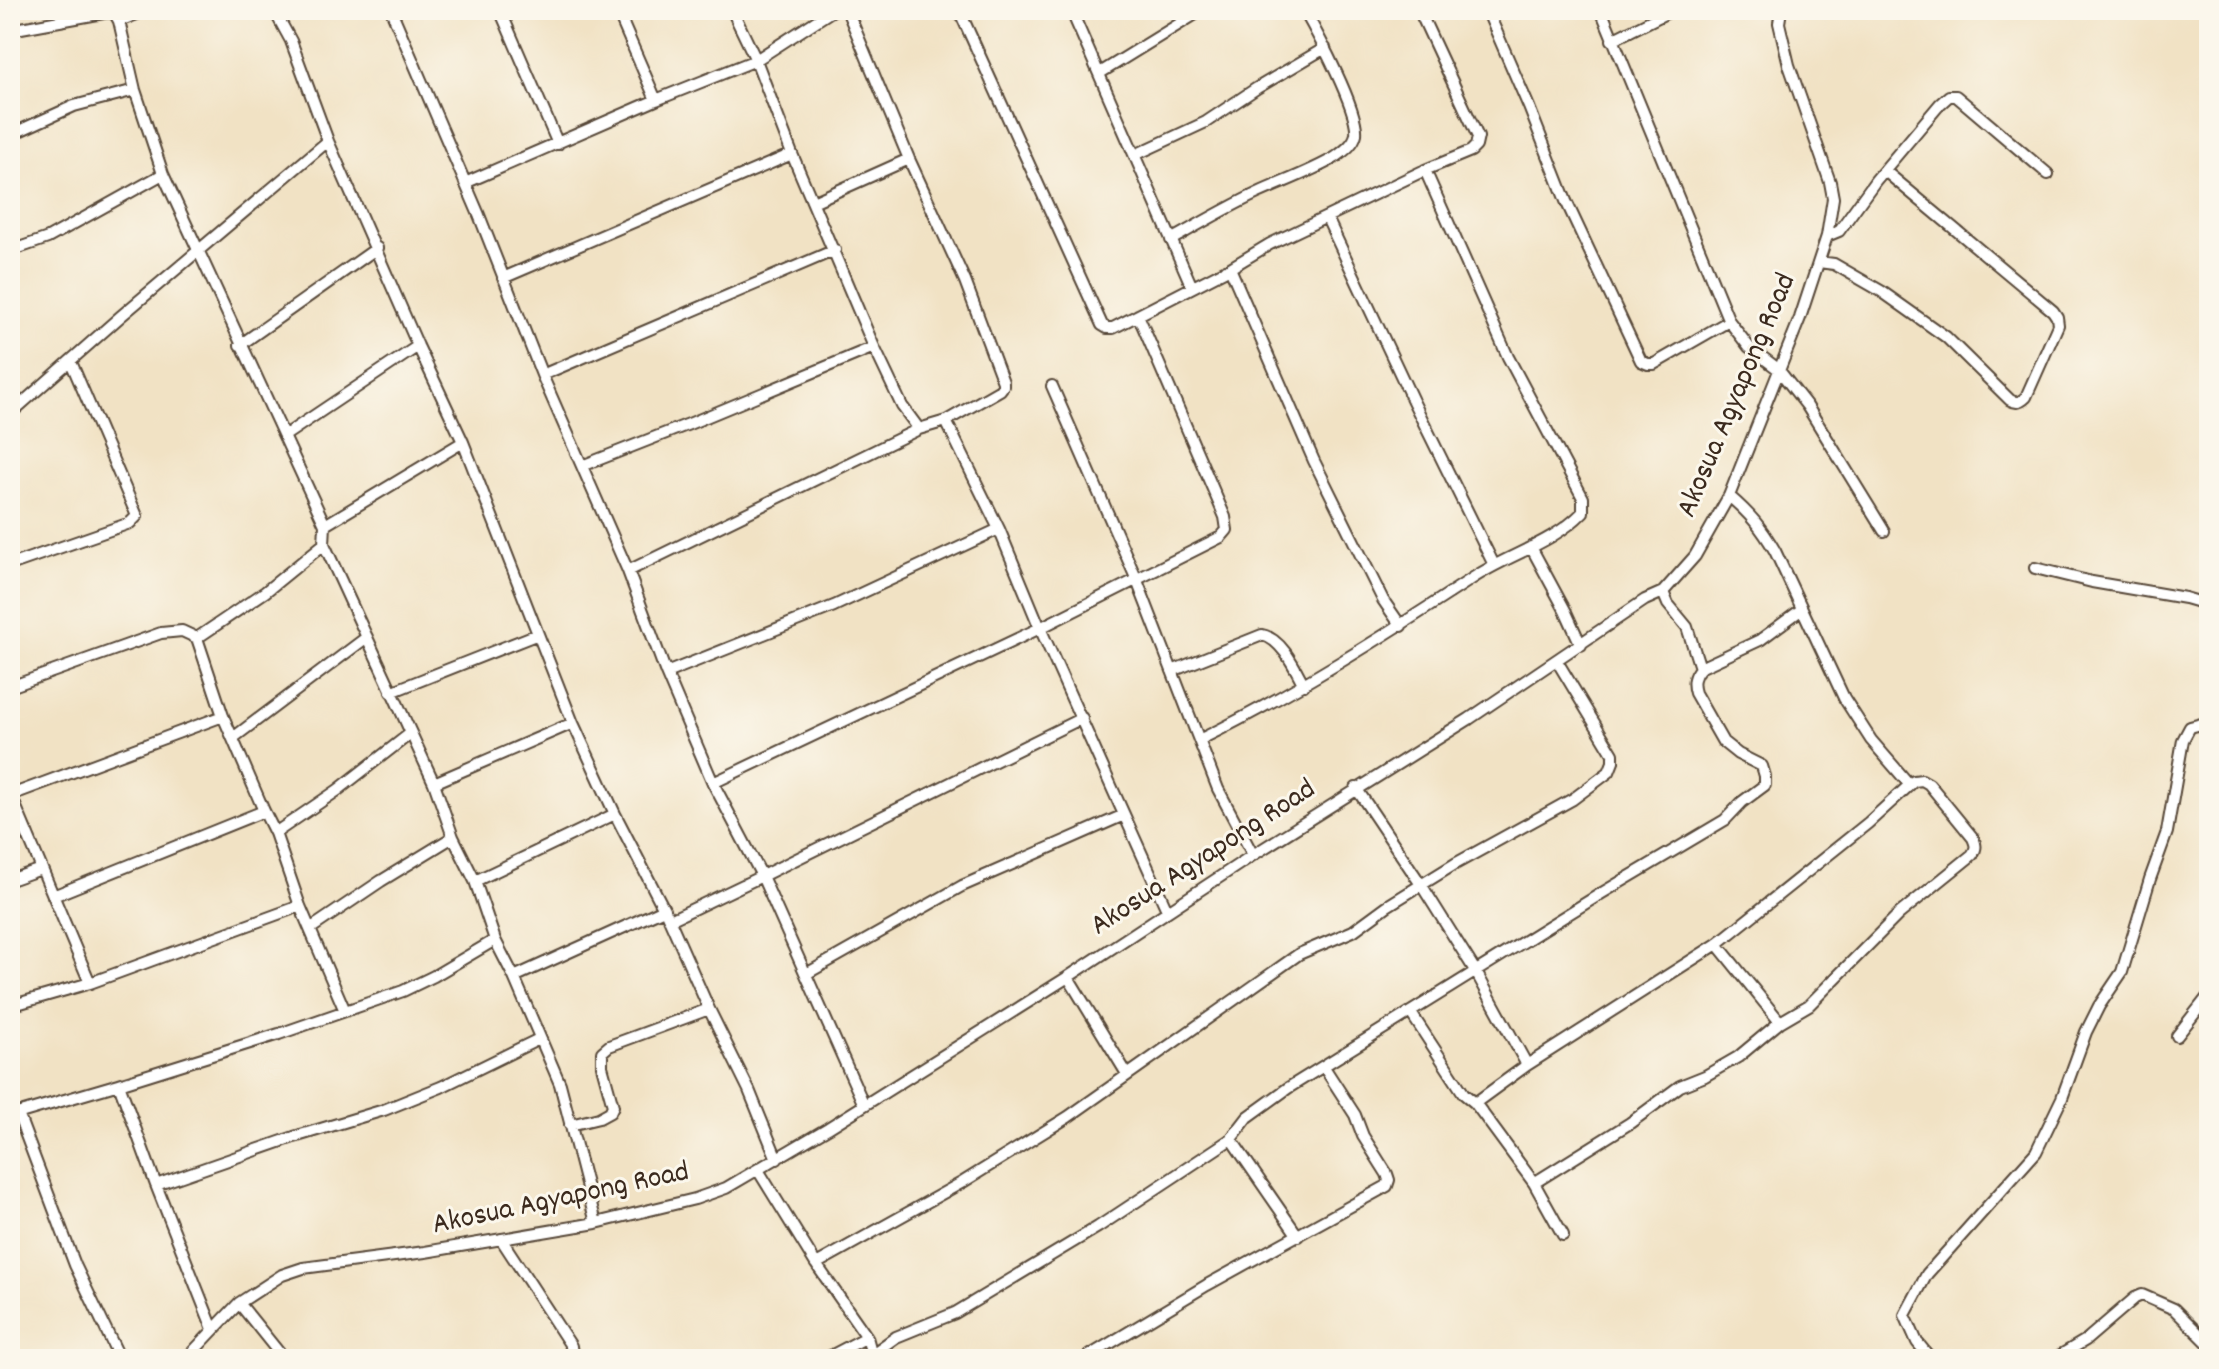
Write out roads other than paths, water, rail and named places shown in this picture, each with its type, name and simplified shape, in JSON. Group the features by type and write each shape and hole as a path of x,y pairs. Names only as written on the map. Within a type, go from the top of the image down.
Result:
{"street":[{"path":"119,21 147,10"},
{"path":"274,10 291,41 328,141 463,442 573,723 615,814 670,920 749,1090 777,1159"},
{"path":"391,10 542,375 628,571 666,673 713,783 762,876 864,1105"},
{"path":"500,10 558,144"},
{"path":"617,10 656,100"},
{"path":"732,10 756,60 792,154 874,347 902,406 919,429"},
{"path":"465,183 756,60 833,10"},
{"path":"628,571 919,429 946,421 1003,386 965,281 909,159 847,10"},
{"path":"959,10 1102,325 1113,328 1270,244 1476,146 1478,137 1419,10"},
{"path":"1071,10 1192,287"},
{"path":"1100,73 1202,10"},
{"path":"1171,240 1253,195 1335,157 1354,142 1357,131 1355,121 1325,48 1304,10"},
{"path":"1487,10 1566,201 1641,361 1654,364 1729,321"},
{"path":"1601,10 1729,321 1749,347 1778,369 1807,406 1884,531"},
{"path":"1612,40 1672,10"},
{"name":"Akosua Agyapong Road","path":"186,1359 239,1303 282,1275 303,1268 425,1252 596,1223 695,1199 726,1188 1068,977 1356,788 1469,719 1645,600 1663,592 1695,556 1729,496 1800,318 1827,236 1832,190 1789,65 1779,10"},
{"path":"10,30 53,15 109,12 115,14 119,21 135,90 163,174 325,525 324,544 434,783 453,837 475,881 495,940 560,1084 596,1223"},
{"path":"1135,155 1206,122 1325,48"},
{"path":"10,135 74,106 135,90"},
{"path":"1827,236 1839,231 1863,197 1949,96 1956,96 2048,174"},
{"path":"10,414 328,141"},
{"path":"503,278 792,154"},
{"path":"813,202 909,159"},
{"path":"1199,740 1304,685 1494,565 1555,536 1583,512 1583,498 1508,357 1425,170"},
{"path":"1819,262 1834,264 1881,291 1946,337 2010,400 2021,402 2026,397 2058,325 2057,317 1885,171"},
{"path":"10,251 48,238 163,174"},
{"path":"1327,218 1494,565"},
{"path":"240,345 377,248"},
{"path":"542,375 835,250"},
{"path":"1230,268 1314,461 1383,600 1401,626"},
{"path":"713,783 1040,628 1221,537 1227,530 1225,517 1138,315"},
{"path":"284,436 418,346"},
{"path":"582,466 874,347"},
{"path":"10,565 130,523 137,516 71,362"},
{"path":"1052,386 1136,578 1218,789 1253,855"},
{"path":"946,421 999,529 1040,628 1167,910"},
{"path":"325,525 463,442"},
{"path":"1729,496 1751,514 1763,529 1844,698 1871,740 1909,784"},
{"path":"666,673 834,606 999,529"},
{"path":"197,638 265,592 324,544"},
{"path":"1531,547 1581,645"},
{"path":"2035,568 2209,605"},
{"path":"1663,592 1668,604 1687,627 1700,668"},
{"path":"758,1170 816,1264 867,1337 872,1357 896,1337 955,1313 1085,1235 1231,1139 1255,1112 1324,1067 1725,820 1765,785 1765,776 1762,766 1723,742 1702,706 1693,684 1695,674 1700,668 1760,640 1802,609"},
{"path":"10,687 161,633 182,631 197,638 223,716 275,833 300,906 345,1011"},
{"path":"391,692 538,634"},
{"path":"1172,671 1262,635 1270,637 1280,648 1304,685"},
{"path":"233,738 367,637"},
{"path":"816,1264 963,1182 1100,1096 1299,954 1353,931 1455,864 1573,799 1609,772 1613,754 1557,661"},
{"path":"90,983 10,794 223,716"},
{"path":"670,920 1082,718"},
{"path":"1931,1359 1917,1342 1905,1315 1927,1274 2036,1152 2062,1098 2086,1032 2122,972 2167,832 2183,740 2190,727 2209,722"},
{"path":"434,783 573,723"},
{"path":"275,833 338,790 411,733"},
{"path":"1475,1103 1527,1065 1717,944 1868,823 1909,784 1922,780 1929,784 1973,838 1976,850 1899,914 1809,1005 1780,1022 1738,1057 1680,1086 1630,1123 1534,1183"},
{"path":"1356,788 1476,972 1527,1065"},
{"path":"53,896 264,811"},
{"path":"475,881 615,814"},
{"path":"806,974 962,886 1124,815"},
{"path":"310,929 453,837"},
{"path":"10,880 41,869"},
{"path":"10,1006 90,983 300,906"},
{"path":"514,977 664,909"},
{"path":"120,1359 75,1265 14,1115 279,1034 403,991 495,940"},
{"path":"1717,944 1780,1022"},
{"path":"1068,977 1127,1074"},
{"path":"2177,1036 2209,995"},
{"path":"570,1125 599,1118 610,1112 613,1106 602,1066 602,1052 609,1046 709,1009"},
{"path":"1411,1013 1464,1094 1475,1103 1534,1183 1563,1235"},
{"path":"156,1185 294,1137 384,1110 441,1087 539,1039"},
{"path":"1084,1359 1207,1285 1387,1186 1387,1174 1324,1067"},
{"path":"119,1084 213,1329"},
{"path":"1231,1139 1298,1236"},
{"path":"501,1239 571,1346 572,1354 568,1359"},
{"path":"2054,1359 2086,1340 2142,1295 2174,1309 2209,1344"},
{"path":"239,1303 284,1359"},
{"path":"825,1359 867,1337"}]}
